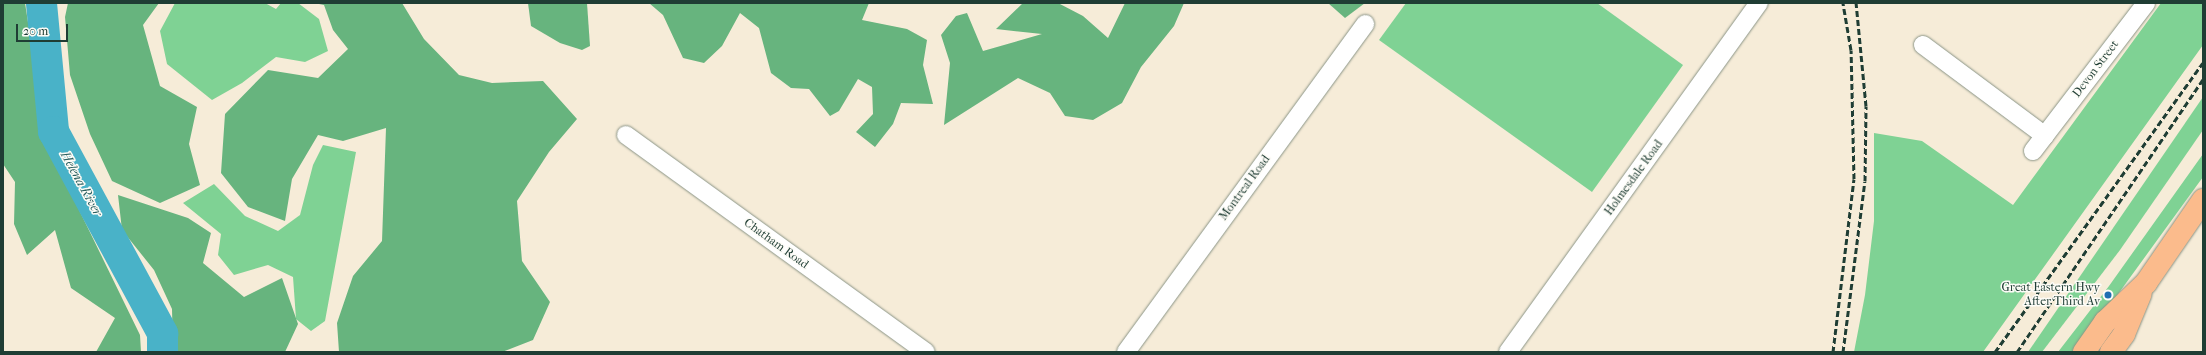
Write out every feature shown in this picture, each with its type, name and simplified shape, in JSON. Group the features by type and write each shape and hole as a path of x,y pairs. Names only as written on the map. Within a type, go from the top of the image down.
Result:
{"highway":[{"path":"2111,352 2124,334 2146,283 2203,200"},
{"path":"2084,352 2105,322 2146,283"}],"street":[{"name":"Holmesdale Road","path":"1508,352 1759,3"},
{"name":"Devon Street","path":"2034,151 2146,3"},
{"name":"Montreal Road","path":"1126,352 1365,24"},
{"path":"1923,45 2045,136"},
{"name":"Chatham Road","path":"626,135 926,352"}],"green space":[{"path":"3,3 25,3 47,144 140,335 141,352 96,352 115,318 71,288 55,230 27,255 14,224 15,182 3,164"},
{"path":"68,3 159,3 143,25 160,86 197,107 189,144 200,185 160,203 112,181 90,134 70,75 65,17"},
{"path":"175,3 265,3 276,9 281,3 298,3 319,19 328,51 305,62 276,57 242,83 212,100 167,64 160,31"},
{"path":"314,3 402,3 424,39 459,75 492,83 543,81 577,119 549,152 517,201 522,261 550,302 533,340 502,352 339,352 337,323 353,276 382,241 386,128 343,141 318,135 292,179 285,221 248,207 221,173 225,114 268,70 318,78 348,49 333,30 324,5"},
{"path":"528,3 587,3 590,46 582,50 560,43 531,26"},
{"path":"649,3 869,3 862,20 907,29 927,40 923,65 933,104 901,103 893,124 875,147 856,132 873,114 872,87 858,79 839,111 830,116 809,89 791,88 771,73 759,28 740,13 722,46 704,63 683,58 663,15"},
{"path":"1023,3 1058,3 1083,16 1108,38 1125,3 1184,3 1174,26 1141,67 1122,103 1093,120 1065,116 1050,93 1018,78 944,125 950,63 941,35 956,16 967,13 983,51 1042,34 996,29"},
{"path":"1328,3 1365,3 1345,18"},
{"path":"1406,3 1597,3 1683,65 1592,192 1379,40"},
{"path":"2161,3 2203,3 2203,45 1983,352 1854,352 1865,295 1874,221 1874,133 1922,141 2013,205"},
{"path":"2203,97 2203,130 2120,250 2042,352 2028,352"},
{"path":"323,145 356,152 325,321 311,331 296,319 293,277 268,265 234,275 218,255 221,234 183,203 214,184 245,216 278,231 300,215 313,165"},
{"path":"2203,154 2203,177 2076,352 2058,352 2109,286"},
{"path":"118,195 188,218 211,233 203,263 244,297 282,278 298,324 285,352 173,352 172,309 154,270 122,230"}],"waterway":[{"name":"Helena River","path":"41,3 53,131 162,333 162,352"}],"railway":[{"path":"1833,352 1854,179 1851,50 1843,3"},
{"path":"1843,352 1865,181 1866,106 1856,3"},
{"path":"1995,352 2203,63"},
{"path":"2017,352 2203,79"}],"place":[{"name":"Great Eastern Hwy After Third Av","path":"2108,295"}]}
